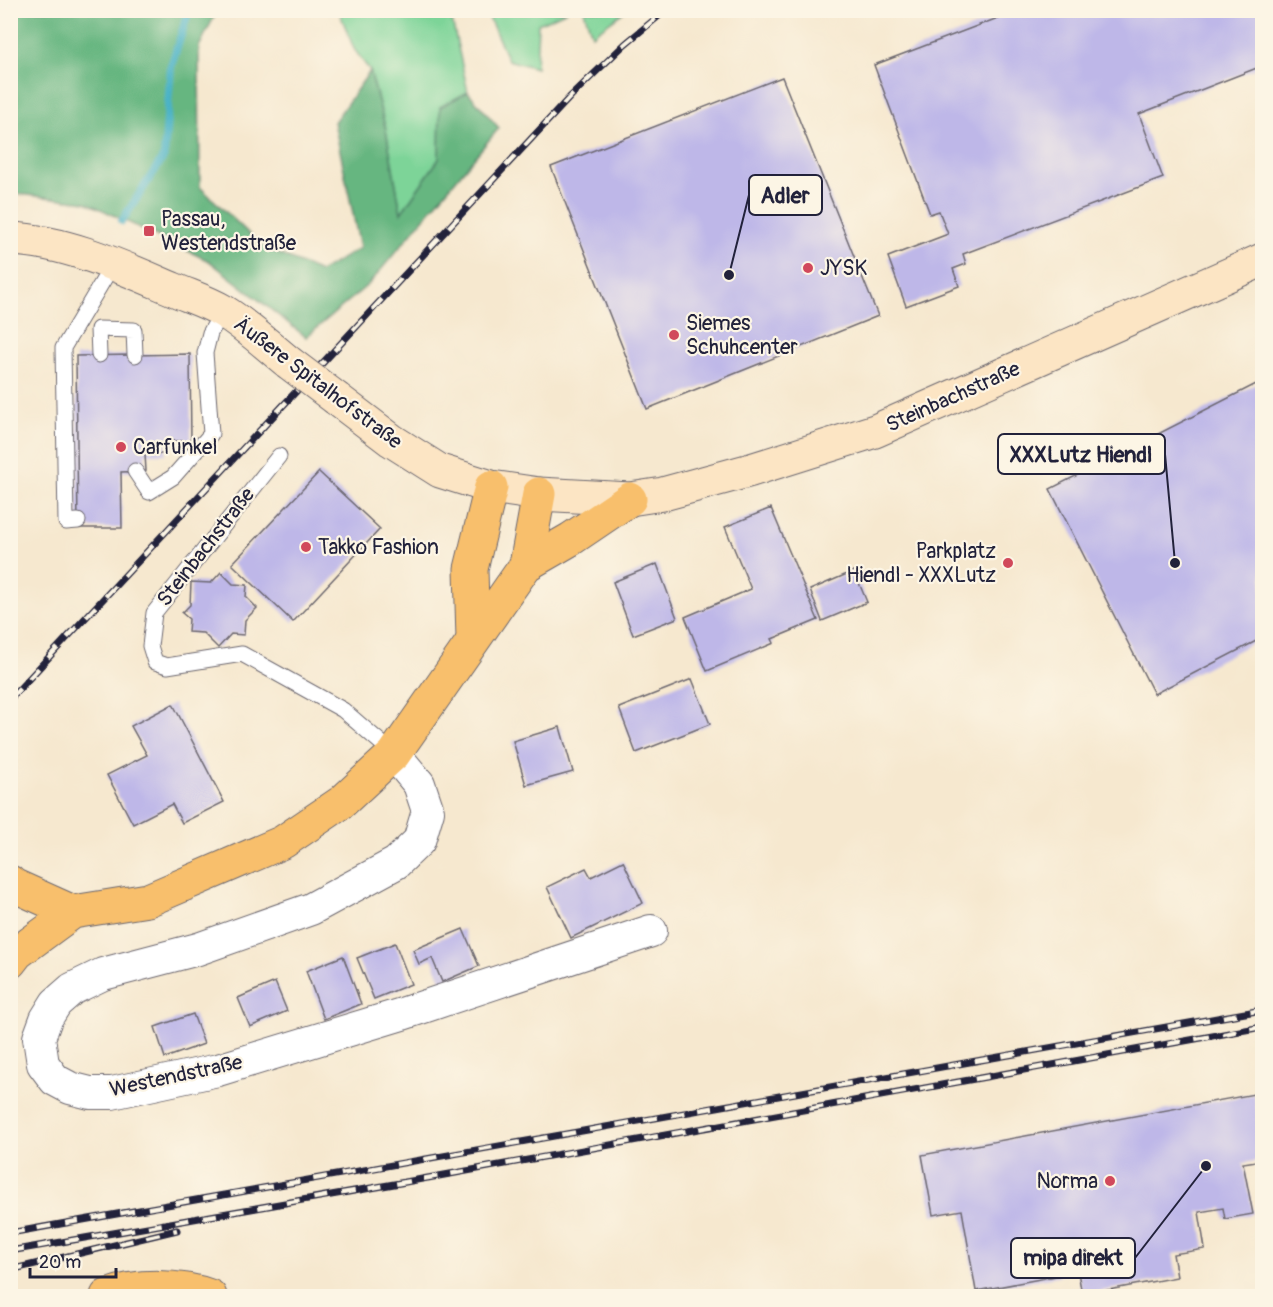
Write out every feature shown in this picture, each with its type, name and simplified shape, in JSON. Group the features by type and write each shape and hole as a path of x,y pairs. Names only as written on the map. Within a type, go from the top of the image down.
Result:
{"main road":[{"path":"473,639 471,569 490,487"},
{"path":"526,566 539,494"},
{"path":"10,962 17,953 74,912 148,900 283,842 342,802 393,754 526,566 630,499"},
{"path":"10,882 74,912"},
{"path":"107,1296 151,1288 177,1287 210,1296"}],"street":[{"name":"Äußere Spitalhofstraße","path":"10,239 27,240 70,250 113,264 223,311 391,440 440,471 490,487 539,494 630,499"},
{"name":"Steinbachstraße","path":"630,499 667,493 740,473 876,431 1263,260"},
{"name":"Westendstraße","path":"393,754 419,784 428,811 419,841 396,863 311,909 198,949 103,974 72,989 56,1003 46,1019 39,1038 43,1064 55,1080 70,1088 90,1093 112,1093 218,1071 402,1014 651,931"}],"lane":[{"path":"78,521 66,522 63,348 113,264"},
{"path":"135,471 149,492 173,477 211,434 205,353 210,333 223,311"},
{"path":"99,356 98,328 134,330 135,355"},
{"name":"Steinbachstraße","path":"279,456 154,613 150,646 155,662 167,666 242,654 343,710 393,754"}],"green space":[{"path":"11,10 217,11 199,47 200,187 263,247 320,272 360,248 334,122 370,71 386,130 401,213 439,159 440,107 468,92 499,128 370,283 306,337 209,261 86,202 11,193"},
{"path":"584,10 625,11 592,35"},
{"path":"339,11 450,11 468,92 440,107 439,159 401,213 386,130 370,71 354,49"},
{"path":"486,11 567,11 538,24 536,68 508,60"}],"building":[{"path":"1019,10 1262,10 1262,66 1139,114 1163,178 963,254 966,264 953,269 959,286 906,306 888,257 948,234 939,211 930,214 874,65"},
{"path":"782,77 878,316 647,409 551,167"},
{"name":"Carfunkel","path":"190,354 191,441 166,441 166,454 145,454 146,471 121,472 122,528 78,528 76,356"},
{"path":"1262,381 1262,638 1154,694 1050,489"},
{"name":"Takko Fashion","path":"319,472 380,529 293,622 232,564"},
{"path":"771,508 818,620 772,639 774,643 707,671 685,617 751,589 725,527"},
{"path":"657,564 677,618 633,635 613,582"},
{"path":"854,571 867,602 822,621 810,590"},
{"path":"221,572 233,584 247,585 246,597 257,608 245,620 244,635 231,634 218,648 203,633 188,632 189,619 182,613 190,605 191,582 211,583"},
{"path":"692,679 710,724 636,753 619,708"},
{"path":"173,704 224,802 182,823 172,804 133,824 107,775 147,755 131,726"},
{"path":"560,727 573,772 526,785 513,741"},
{"path":"623,861 643,903 571,938 547,887 586,868 591,877"},
{"path":"463,929 479,966 442,982 432,958 419,964 413,950"},
{"path":"395,943 411,984 374,999 357,958"},
{"path":"343,956 361,1004 324,1019 306,971"},
{"path":"275,982 287,1011 250,1027 238,998"},
{"path":"193,1014 204,1044 165,1058 155,1027"},
{"path":"1254,1094 1262,1141 1262,1160 1243,1163 1253,1214 1225,1219 1223,1208 1199,1212 1205,1249 1173,1254 1177,1277 1082,1295 1078,1272 976,1291 962,1210 933,1215 922,1155"}],"waterway":[{"path":"122,221 164,156 171,66 189,10"}],"railway":[{"path":"10,699 571,96 625,44 666,10"},
{"path":"10,1233 1262,1010"},
{"path":"10,1251 1262,1027"},
{"path":"10,1270 177,1230"}],"place":[{"name":"Passau, Westendstraße","path":"149,231"},
{"name":"JYSK","path":"808,268"},
{"name":"Adler","path":"729,275"},
{"name":"Siemes Schuhcenter","path":"674,335"},
{"name":"Carfunkel","path":"121,447"},
{"name":"Takko Fashion","path":"306,547"},
{"name":"Parkplatz Hiendl - XXXLutz","path":"1008,563"},
{"name":"XXXLutz Hiendl","path":"1175,563"},
{"name":"mipa direkt","path":"1206,1166"},
{"name":"Norma","path":"1110,1181"}]}
